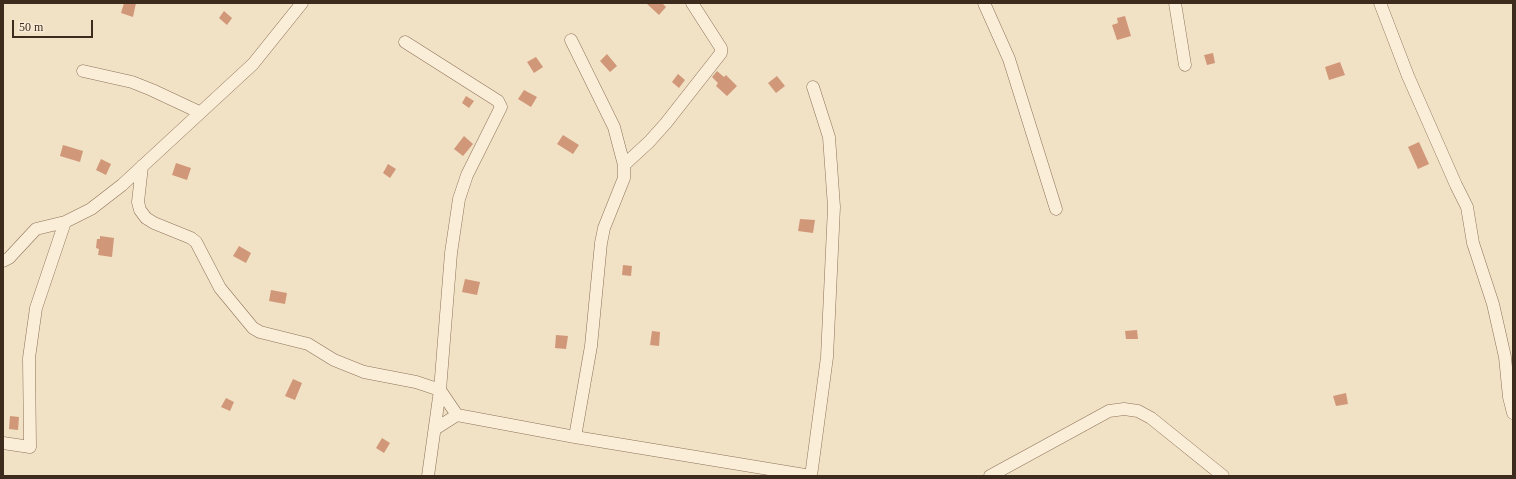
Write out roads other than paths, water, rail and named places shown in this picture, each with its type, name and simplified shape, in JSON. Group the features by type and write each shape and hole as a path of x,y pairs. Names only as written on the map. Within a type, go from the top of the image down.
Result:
{"street":[{"path":"3,261 9,258 36,229 64,222 91,209 122,185 199,112 253,64 302,3"},
{"path":"624,165 649,142 666,123 721,53 721,48 692,3"},
{"path":"984,3 1008,60 1056,209"},
{"path":"1175,3 1185,65"},
{"path":"1380,3 1408,76 1456,185 1467,206 1473,243 1493,304 1505,357 1509,397 1513,413"},
{"path":"571,40 614,127 624,165 624,178 604,228 601,243 590,346 575,437"},
{"path":"405,42 498,101 501,107 467,175 458,199 451,253 440,390 428,476"},
{"path":"83,71 132,82 199,112"},
{"path":"435,429 457,415 575,437 811,476 827,357 834,207 829,137 813,87"},
{"path":"142,166 138,202 140,210 146,218 154,223 191,238 196,242 220,288 253,328 260,332 308,344 334,360 364,372 416,382 440,390 457,415"},
{"path":"3,443 30,447 29,358 36,308 64,222"},
{"path":"990,476 1109,411 1124,409 1138,411 1151,418 1223,476"}]}
